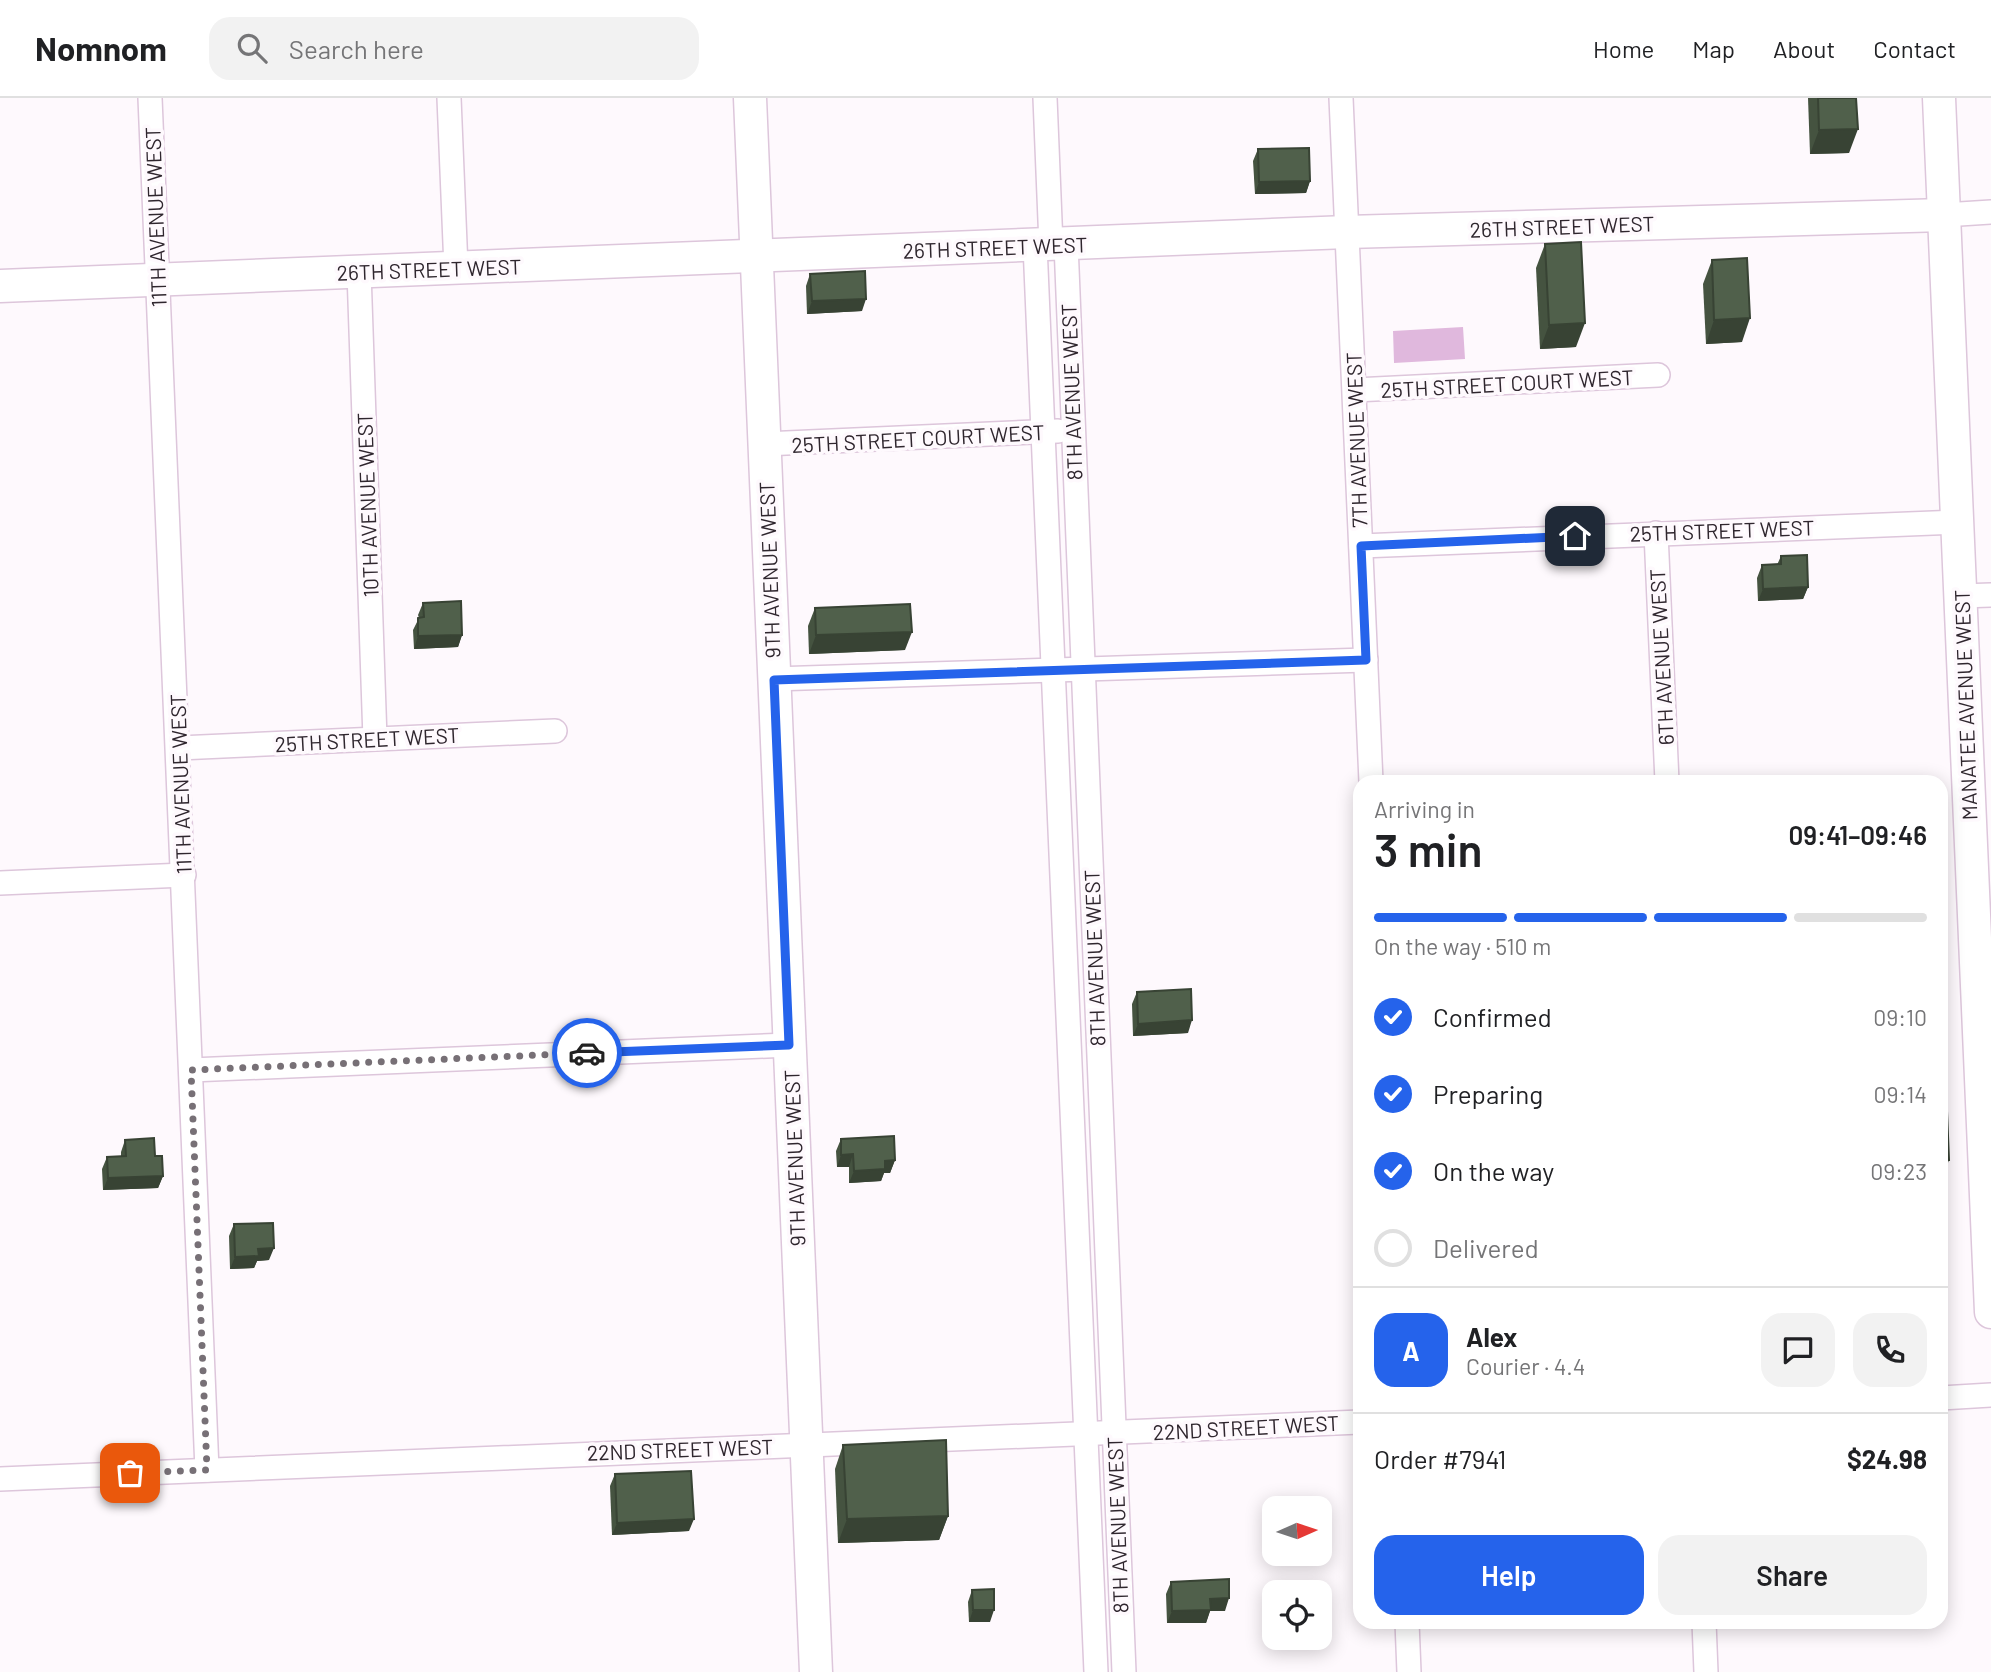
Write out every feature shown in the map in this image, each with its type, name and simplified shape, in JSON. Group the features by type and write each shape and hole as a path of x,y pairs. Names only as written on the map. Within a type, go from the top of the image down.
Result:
{"street":[{"name":"11TH AVENUE WEST","path":"150,98 207,1470"},
{"path":"449,98 456,268"},
{"name":"9TH AVENUE WEST","path":"750,98 816,1672"},
{"name":"8TH AVENUE WEST","path":"1045,98 1050,245 1043,432 1096,1672"},
{"name":"7TH AVENUE WEST","path":"1341,98 1371,775"},
{"name":"MANATEE AVENUE WEST","path":"1939,98 1958,522 1976,596 1991,1312"},
{"name":"26TH STREET WEST","path":"0,286 1347,232 1991,212"},
{"name":"8TH AVENUE WEST","path":"1050,245 1072,430 1124,1672"},
{"name":"10TH AVENUE WEST","path":"359,272 375,739"},
{"name":"25TH STREET COURT WEST","path":"1355,390 1658,375"},
{"name":"25TH STREET COURT WEST","path":"764,444 1072,430"},
{"name":"25TH STREET WEST","path":"1361,546 1958,522"},
{"name":"6TH AVENUE WEST","path":"1656,533 1667,775"},
{"path":"774,680 1366,660"},
{"name":"25TH STREET WEST","path":"179,748 555,731"},
{"path":"0,883 184,875"},
{"path":"191,1070 789,1045"},
{"path":"1948,1398 1991,1395"},
{"name":"22ND STREET WEST","path":"0,1479 1353,1422"},
{"path":"1407,1629 1409,1672"},
{"path":"1704,1629 1706,1672"}],"shaded area":[{"path":"1463,327 1465,359 1394,363 1393,331"}],"building":[{"path":"1818,98 1856,98 1858,129 1819,130"},
{"path":"1309,148 1310,181 1259,182 1258,149"},
{"path":"1581,242 1585,323 1549,325 1545,244"},
{"path":"1747,258 1750,318 1714,320 1712,260"},
{"path":"865,271 866,299 812,301 810,274"},
{"path":"1807,555 1808,587 1763,589 1762,565 1781,564 1781,556"},
{"path":"461,601 462,635 418,636 418,618 424,617 423,603"},
{"path":"910,604 912,632 816,635 815,608"},
{"path":"1191,989 1192,1020 1138,1024 1137,992"},
{"path":"894,1136 895,1160 885,1161 885,1169 854,1171 853,1154 841,1155 841,1139"},
{"path":"154,1138 155,1156 162,1156 163,1176 108,1178 107,1157 126,1156 125,1140"},
{"path":"273,1223 274,1248 258,1249 259,1256 235,1257 234,1224"},
{"path":"946,1440 948,1516 847,1519 843,1445"},
{"path":"691,1471 694,1519 617,1523 615,1474"},
{"path":"1229,1579 1229,1598 1210,1599 1211,1610 1172,1611 1171,1582"},
{"path":"994,1589 994,1610 973,1610 972,1590"}],"way so far":[{"path":"130,1473 207,1470 191,1070 587,1053"}],"route":[{"path":"587,1053 789,1045 774,680 1366,660 1361,546 1575,536"}]}
